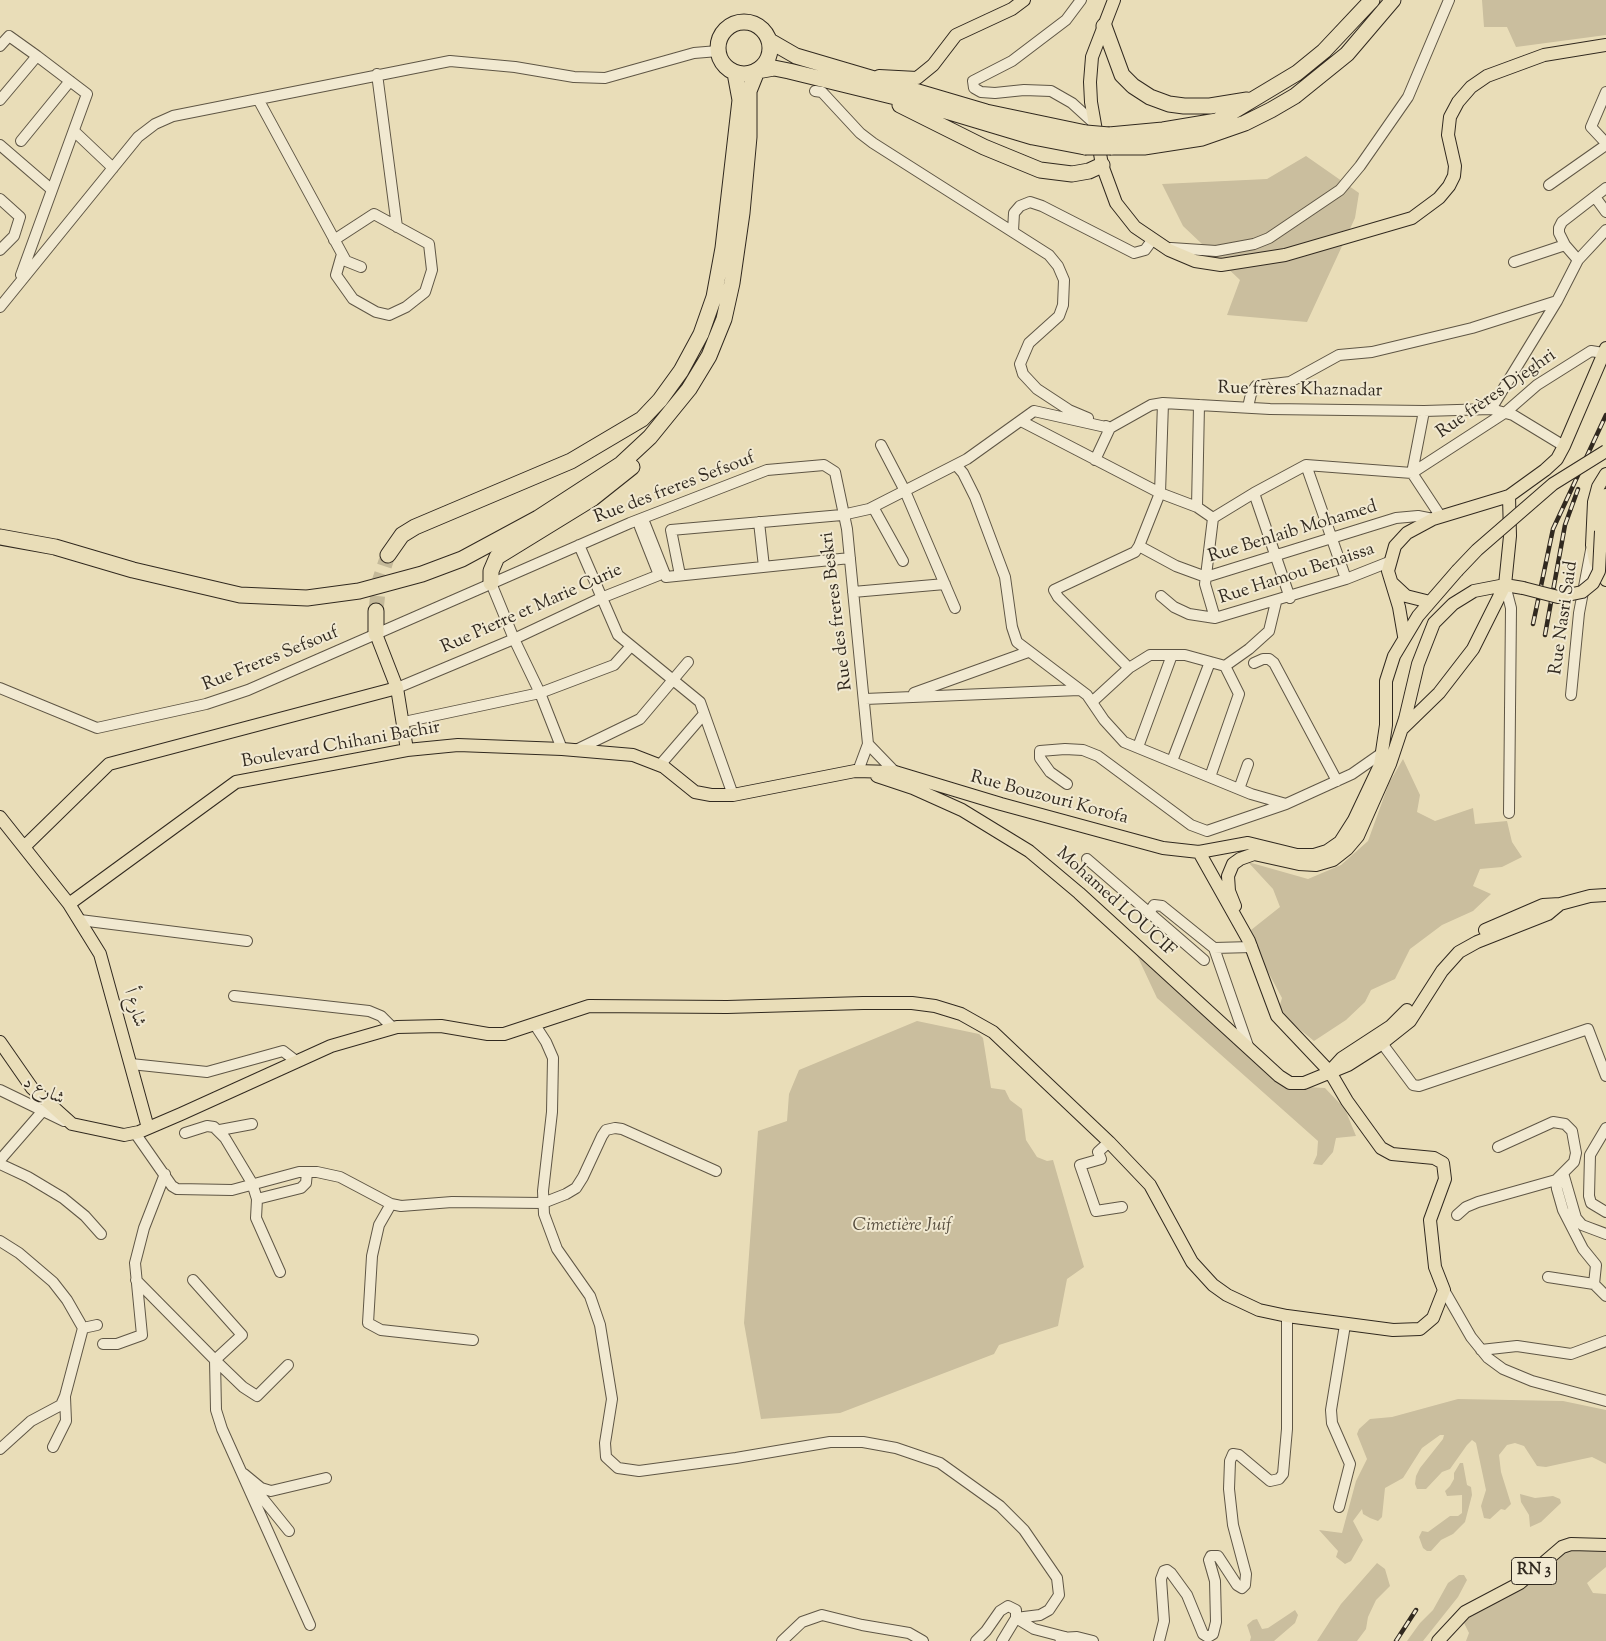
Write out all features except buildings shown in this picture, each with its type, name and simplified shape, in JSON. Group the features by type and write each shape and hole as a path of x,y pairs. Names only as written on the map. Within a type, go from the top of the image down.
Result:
{"highway":[{"path":"1110,141 1217,121 1258,98 1324,51 1372,0"},
{"path":"1088,135 1033,137 916,102 789,71 774,68 749,74 736,72 726,66 718,51 722,35 735,24 743,22 759,27 770,41 796,56 986,112 1144,147 1202,138 1245,123 1272,110 1295,96 1347,54 1392,0"},
{"path":"1104,26 1122,75 1133,86 1150,97 1169,104 1184,106 1210,106 1258,98"},
{"path":"491,584 490,571 497,558 593,498 642,457 661,435 712,348 724,318 732,283 742,213 748,137 749,91 757,71 768,58 770,41"},
{"path":"388,555 402,535 415,527 571,461 642,420 660,400 681,371 701,334 714,297 722,256 740,100 736,72"},
{"path":"874,92 984,147 1040,170 1072,174 1089,171 1102,165"},
{"path":"0,537 55,547 133,570 240,595 307,598 367,590 422,574 462,559 538,518 582,491 621,464 650,437 689,389"},
{"path":"376,611 376,634"}],"main road":[{"path":"859,75 916,78 933,65 946,45 956,35 1012,9 1024,0"},
{"path":"1114,0 1092,57 1088,135 1102,165 1116,204 1135,227 1165,247 1195,261 1221,265 1285,255 1412,218 1439,198 1449,186 1454,176 1455,166 1448,135 1450,117 1458,102 1471,87 1487,76 1544,55 1606,45"},
{"path":"1404,636 1399,607 1389,579 1389,562 1400,539 1437,518 1510,496 1557,459 1604,350"},
{"name":"Rue Bouzouri Korofa","path":"856,771 895,772 1001,804 1163,848 1199,852 1248,843 1297,855 1314,855 1327,851 1340,842 1354,820 1380,765 1386,725 1386,680 1394,656 1404,636 1430,602 1478,550 1553,484 1606,451"},
{"path":"1606,474 1598,487 1594,502 1592,545 1595,561 1606,578"},
{"path":"0,1042 46,1107 72,1124 124,1135 148,1128 339,1043 393,1028 441,1026 488,1034 504,1034 589,1006 727,1007 912,1003 935,1006 961,1014 993,1032 1109,1142 1150,1185 1181,1246 1201,1273 1213,1285 1243,1303 1287,1316 1393,1330 1420,1329 1433,1318 1444,1290 1435,1267 1430,1220 1445,1179 1443,1163 1434,1158 1392,1154 1381,1148 1347,1101 1330,1072 1277,1016 1229,891 1228,876 1233,864 1240,859 1254,854 1299,864 1316,865 1333,860 1347,850 1358,836 1375,800 1402,728 1418,664 1434,623 1442,612 1464,596 1484,588 1505,585 1558,597 1582,592 1594,583 1599,571 1601,531 1606,495"},
{"path":"1402,728 1439,693 1473,649 1505,585 1510,536 1510,496"},
{"path":"1389,579 1406,596 1430,602"},
{"path":"376,634 397,688 407,750"},
{"name":"Rue Pierre et Marie Curie","path":"24,847 109,764 312,712 397,688"},
{"path":"1386,725 1402,728"},
{"name":"Boulevard Chihani Bachir","path":"69,904 236,782 407,750 458,745 562,748 633,755 660,765 695,792 733,795 856,771"},
{"name":"Mohamed LOUCIF","path":"856,771 913,788 990,826 1029,851 1079,893 1279,1076 1290,1083 1304,1083 1330,1072"},
{"path":"990,826 981,816 981,808 985,805 1001,804"},
{"name":"شارع أ","path":"0,817 69,904 100,954 148,1128"},
{"path":"1199,852 1250,944"},
{"path":"1330,1072 1348,1065 1378,1038 1410,1021 1442,971 1459,952 1477,942 1548,914 1560,904 1590,896 1606,895"},
{"name":"RN 3","path":"1438,1641 1465,1612 1520,1583 1552,1553 1566,1544 1606,1545"}],"street":[{"path":"1081,0 1066,20 1012,61 973,81 974,88 981,92 995,94 1024,90 1051,91 1072,104 1088,135"},
{"path":"1165,247 1216,251 1254,244 1269,238 1340,190 1360,166 1408,97 1449,0"},
{"path":"0,46 9,36 88,94 17,285"},
{"path":"0,307 138,137 155,124 173,116 450,60 515,67 574,77 605,78 694,53 718,51"},
{"path":"0,100 37,56"},
{"path":"378,74 397,227"},
{"path":"21,141 70,81"},
{"path":"815,92 822,92 860,133 873,143 1013,231 1049,255 1058,266 1064,280 1065,293 1059,316 1030,343 1022,354 1020,364 1023,374 1037,389 1069,410 1110,428 1095,460"},
{"path":"1549,185 1606,144 1591,128 1606,92"},
{"path":"258,98 346,261 361,267"},
{"path":"74,132 112,168"},
{"path":"0,145 52,189"},
{"path":"1578,260 1565,245 1559,233 1562,222 1606,188"},
{"path":"1595,197 1606,212"},
{"path":"0,199 20,217 14,236 0,250"},
{"path":"1013,231 1014,213 1020,206 1030,202 1042,206 1134,253 1145,250 1153,239"},
{"path":"334,240 374,214 429,244 432,270 425,292 406,307 389,315 376,312 353,299 336,275 342,254"},
{"path":"1491,409 1557,301 1578,260 1606,230"},
{"path":"1514,262 1565,245"},
{"path":"1248,407 1251,394 1256,386 1290,382 1339,355 1372,352 1472,328 1557,301"},
{"name":"Rue frères Djeghri","path":"1412,473 1506,412 1537,385 1591,351 1604,350"},
{"path":"1129,668 1058,597 1054,590 1135,552 1139,546 1160,493 1162,403"},
{"name":"Rue frères Khaznadar","path":"1110,428 1151,405 1162,403 1424,411 1491,409 1506,412 1564,446"},
{"path":"1197,507 1199,405"},
{"name":"Rue des freres Beskri","path":"856,771 868,744 847,529 842,515 873,507 968,460 1034,411 1110,428"},
{"path":"1424,411 1412,473 1437,518"},
{"path":"1021,420 1160,493 1197,507 1213,518"},
{"path":"881,445 905,491 955,608"},
{"name":"Rue des freres Sefsouf","path":"491,584 579,545 767,470 824,465 835,472 842,515"},
{"path":"956,465 963,473 975,497 1005,577 1012,628 1017,642 1092,702 1104,720 1124,742 1239,789 1286,804"},
{"path":"1213,518 1306,465 1412,473"},
{"path":"1306,465 1346,580"},
{"path":"1254,493 1277,555 1290,598"},
{"path":"873,507 902,561"},
{"path":"842,515 671,530 680,575 850,558"},
{"name":"Rue Benlaib Mohamed","path":"1139,546 1176,566 1206,577 1396,518 1418,516 1437,518"},
{"path":"1213,518 1205,584 1215,618"},
{"path":"759,522 764,567"},
{"name":"Rue Pierre et Marie Curie","path":"397,688 514,639 601,598 659,575 640,527 645,524 666,577 680,575"},
{"path":"579,545 618,636 700,702 733,795"},
{"name":"Rue Nasri Said","path":"1571,695 1579,613 1592,545"},
{"name":"Rue Hamou Benaissa","path":"1161,596 1174,607 1189,614 1215,618 1290,598 1346,580 1389,562"},
{"path":"491,584 514,639 540,693 562,748"},
{"name":"Rue Freres Sefsouf","path":"0,688 98,728 206,704 248,690 491,584"},
{"path":"853,592 945,584"},
{"path":"1505,585 1511,608 1510,813"},
{"path":"1224,666 1249,649 1268,631 1276,602"},
{"path":"404,722 540,693 614,665 631,646"},
{"path":"904,697 1028,652"},
{"path":"1092,702 1129,668 1150,655 1185,655 1224,666 1239,694 1210,776"},
{"path":"1138,747 1172,655"},
{"path":"1254,663 1263,659 1269,659 1274,663 1337,781"},
{"path":"576,750 640,719 688,662"},
{"path":"1172,761 1210,662"},
{"path":"865,699 1079,690"},
{"path":"660,765 704,714"},
{"path":"868,744 895,772"},
{"path":"1067,784 1050,772 1040,758 1040,752 1065,749 1082,750 1098,756 1192,825 1207,831 1286,804 1366,766 1382,753"},
{"path":"1239,789 1248,764"},
{"path":"1086,859 1204,960"},
{"path":"1148,913 1154,905 1162,906 1214,948 1248,1046"},
{"path":"80,920 247,942"},
{"path":"1214,948 1250,944"},
{"path":"234,996 369,1011 381,1016 393,1028"},
{"path":"535,1025 546,1042 553,1058 552,1112 543,1203 545,1219 557,1249 586,1289 600,1325 612,1399 605,1452 612,1464 624,1470 639,1471 671,1468 830,1442 863,1442 896,1448 940,1463 1000,1506 1024,1530 1057,1578 1059,1595 1049,1610 1040,1615 1016,1618"},
{"path":"1378,1038 1413,1085 1419,1086 1588,1029 1606,1076"},
{"path":"131,1064 207,1072 283,1051 296,1061"},
{"name":"شارع د","path":"0,1090 46,1107"},
{"path":"46,1107 0,1162 63,1198 85,1216 101,1234"},
{"path":"1456,1216 1466,1207 1478,1202 1559,1176 1574,1162 1576,1153 1572,1131 1559,1121 1498,1147"},
{"path":"185,1133 206,1126 220,1130 252,1124"},
{"path":"135,1133 172,1186 183,1190 232,1190 252,1183 299,1172 308,1172 340,1178 391,1204 401,1206 452,1202 543,1203 576,1188 602,1136 606,1130 615,1128 622,1129 716,1171"},
{"path":"1606,1128 1590,1154 1589,1196 1590,1203 1606,1212"},
{"path":"220,1130 252,1183 257,1198 256,1218 280,1272"},
{"path":"1109,1142 1098,1152 1101,1159 1080,1165 1096,1211 1122,1207"},
{"path":"257,1198 301,1188 306,1183 308,1172"},
{"path":"103,1344 117,1344 142,1335 135,1263 144,1228 164,1174"},
{"path":"1559,1176 1576,1218 1582,1225 1606,1234"},
{"path":"1559,1176 1563,1210 1583,1249 1596,1265 1594,1284"},
{"path":"391,1204 379,1226 372,1256 368,1323 380,1330 473,1340"},
{"path":"0,1241 19,1253 53,1282 68,1300 84,1328 66,1396 61,1405 31,1421 0,1449"},
{"path":"1548,1277 1594,1284 1606,1296"},
{"path":"136,1280 243,1387 258,1396 288,1365"},
{"path":"193,1280 242,1335 215,1360 216,1410 222,1429 310,1625"},
{"path":"1444,1290 1462,1324 1481,1350 1507,1371 1532,1381 1606,1401"},
{"path":"1159,1641 1164,1621 1161,1579 1164,1571 1168,1570 1171,1573 1187,1595 1203,1634 1208,1638 1213,1634 1216,1622 1215,1581 1209,1560 1210,1556 1218,1556 1237,1585 1242,1588 1245,1585 1246,1574 1233,1525 1229,1489 1230,1461 1233,1454 1239,1455 1270,1481 1279,1479 1283,1474 1287,1429 1287,1316"},
{"path":"84,1328 97,1325"},
{"path":"1339,1507 1350,1464 1332,1422 1331,1410 1345,1325"},
{"path":"1481,1350 1516,1346 1571,1354 1606,1341"},
{"path":"53,1447 66,1421 66,1396"},
{"path":"242,1474 261,1488 271,1491 326,1478"},
{"path":"242,1474 289,1531"},
{"path":"976,1641 986,1632 1000,1611 1008,1606 1016,1610 1016,1618 1002,1641"},
{"path":"782,1641 802,1622 822,1615 862,1625 909,1633 923,1641"},
{"path":"1016,1618 1034,1629 1065,1637 1093,1641"},
{"path":"1052,1641 1065,1637"}],"green space":[{"path":"1482,0 1606,0 1606,35 1516,47 1507,27 1484,27"},
{"path":"1306,156 1359,193 1355,218 1307,322 1227,315 1240,280 1183,226 1162,184 1267,179"},
{"path":"1403,759 1420,795 1417,812 1435,821 1473,808 1475,824 1507,821 1512,842 1522,857 1502,867 1480,869 1473,886 1491,894 1473,911 1442,925 1410,949 1395,979 1371,990 1365,1002 1346,1020 1314,1041 1292,1023 1279,1008 1282,998 1258,953 1256,940 1251,930 1280,907 1273,889 1248,862 1308,879 1341,865 1368,841 1389,783"},
{"path":"1135,951 1231,1039 1307,1087 1325,1088 1345,1109 1356,1136 1336,1138 1333,1152 1322,1165 1313,1164 1317,1155 1318,1141 1157,998"},
{"name":"Cimetière Juif","path":"917,1021 979,1034 983,1038 991,1088 1005,1090 1010,1100 1022,1109 1026,1140 1037,1157 1047,1161 1053,1160 1084,1267 1067,1279 1058,1326 999,1345 994,1354 840,1413 761,1419 744,1323 758,1131 787,1121 789,1094 799,1070"},
{"path":"1458,1399 1563,1401 1606,1410 1606,1464 1592,1457 1546,1467 1537,1466 1524,1446 1515,1443 1507,1445 1499,1455 1501,1472 1511,1504 1505,1510 1501,1509 1490,1519 1484,1518 1481,1506 1486,1490 1476,1443 1472,1440 1450,1469 1442,1472 1426,1489 1417,1489 1415,1484 1416,1476 1443,1439 1444,1435 1440,1435 1422,1448 1403,1478 1385,1488 1382,1517 1378,1521 1363,1514 1362,1509 1353,1521 1363,1540 1351,1561 1345,1564 1336,1557 1338,1551 1319,1530 1342,1533 1356,1481 1367,1459 1357,1434 1359,1429 1370,1419 1392,1417"},
{"path":"1460,1463 1463,1463 1467,1485 1471,1487 1472,1495 1465,1522 1453,1534 1441,1540 1431,1551 1427,1551 1423,1548 1419,1537 1422,1531 1428,1532 1450,1516 1458,1516 1462,1513 1462,1495 1447,1496 1445,1491 1454,1479 1454,1473"},
{"path":"1520,1494 1535,1498 1553,1496 1560,1499 1561,1503 1541,1522 1530,1527 1529,1515 1521,1502"},
{"path":"1571,1550 1606,1550 1606,1567 1587,1583 1593,1593 1606,1594 1606,1641 1466,1641 1469,1633 1462,1619 1553,1557"},
{"path":"1377,1563 1385,1569 1390,1586 1376,1600 1368,1617 1366,1629 1357,1641 1317,1641 1341,1604"},
{"path":"1459,1575 1464,1575 1467,1580 1458,1597 1423,1641 1407,1641 1420,1623 1433,1610 1448,1583"},
{"path":"1295,1610 1298,1615 1295,1623 1274,1641 1250,1641 1251,1637 1247,1625 1253,1620 1257,1619 1262,1629 1268,1628"}],"tunnel":[{"path":"376,611 379,582 388,555"}],"railway":[{"path":"1533,624 1553,529 1606,415"},
{"path":"1545,635 1565,525 1578,489"},
{"path":"1396,1641 1416,1610"}]}
